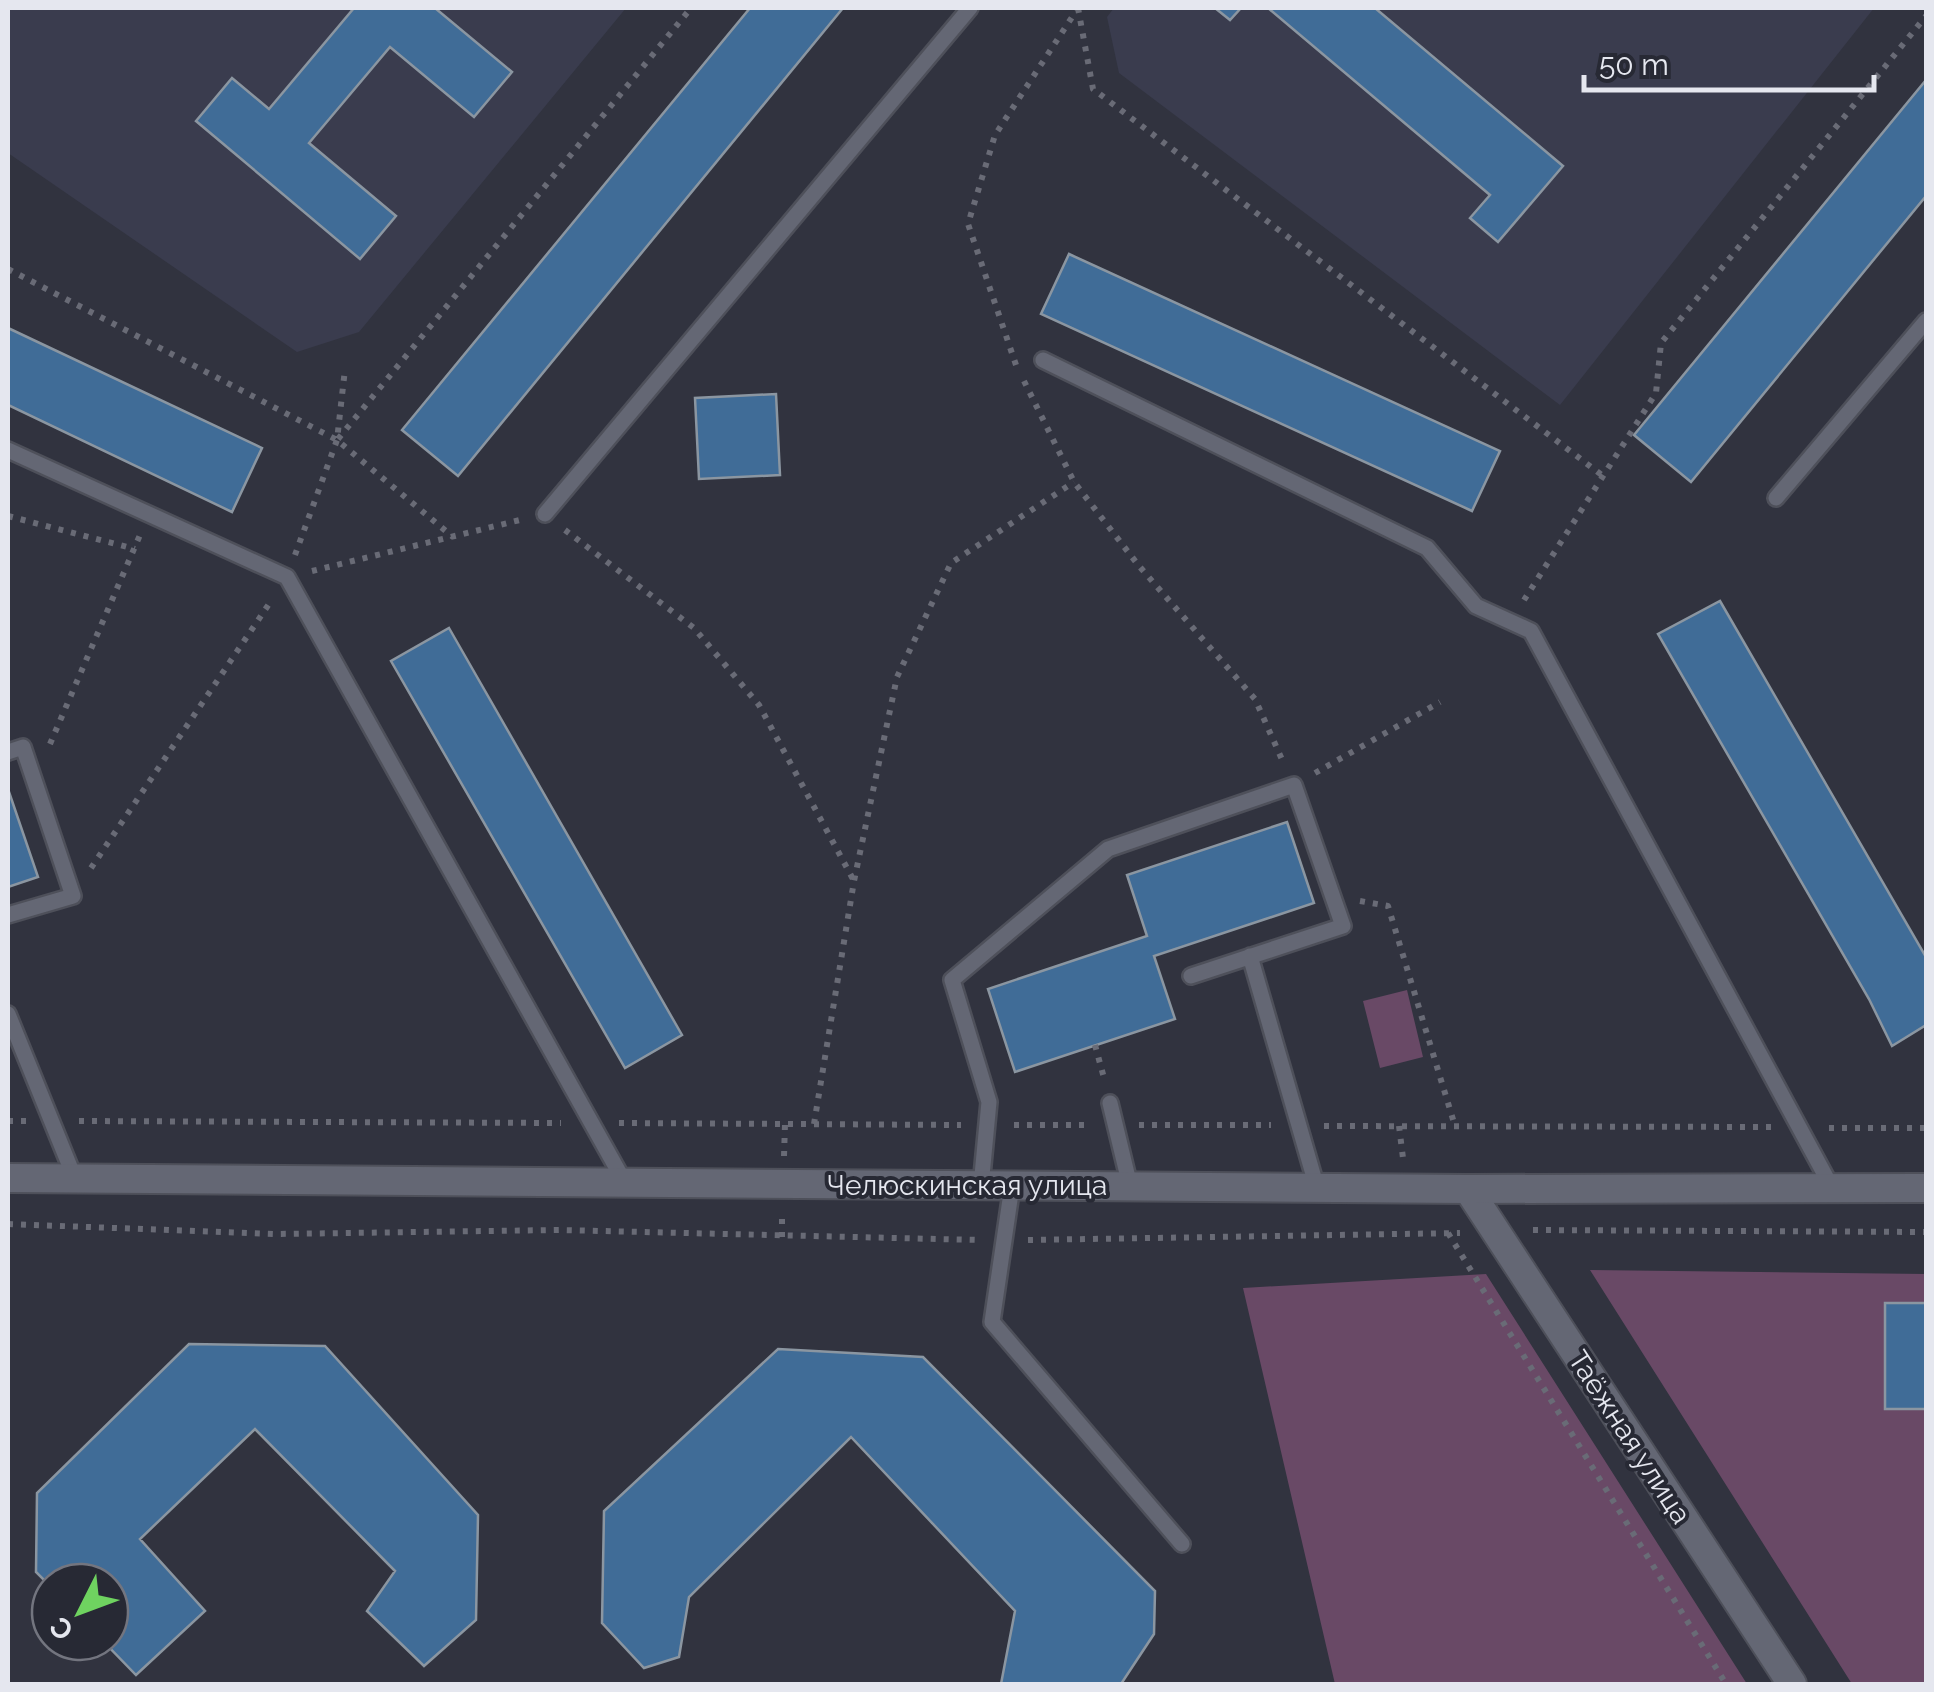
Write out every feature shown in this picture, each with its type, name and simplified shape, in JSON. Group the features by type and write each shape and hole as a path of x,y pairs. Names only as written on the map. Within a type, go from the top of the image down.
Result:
{"street":[{"name":"Челюскинская улица","path":"8,1178 1468,1189 1926,1188"},
{"name":"Таёжная улица","path":"1468,1189 1792,1684"}],"lane":[{"path":"545,514 970,8"},
{"path":"1776,498 1926,321"},
{"path":"1044,360 1427,548 1476,606 1531,631 1832,1188"},
{"path":"8,450 287,577 625,1183"},
{"path":"8,752 23,747 73,896 8,914"},
{"path":"982,1186 989,1102 952,980 1108,849 1294,785 1343,926 1191,976"},
{"path":"1250,956 1317,1188"},
{"path":"8,1014 75,1179"},
{"path":"1110,1103 1130,1186"},
{"path":"1012,1186 992,1322 1182,1544"}],"path":[{"path":"338,440 691,8"},
{"path":"1078,8 1093,89 1602,476"},
{"path":"1510,622 1656,393 1661,344 1926,16"},
{"path":"8,270 338,440 453,536"},
{"path":"73,896 287,577 338,440 344,369"},
{"path":"814,1124 854,881 897,677 951,564 1074,482"},
{"path":"287,577 545,514 694,628 759,705 854,881"},
{"path":"34,780 148,515"},
{"path":"8,516 134,549"},
{"path":"1294,785 1440,702"},
{"path":"1332,896 1388,906 1455,1126"},
{"path":"8,1224 276,1234 559,1230 1004,1240 1496,1230 1926,1232"},
{"path":"1448,1233 1726,1684"}],"shaded area":[{"path":"8,8 626,8 359,332 297,352 8,153"},
{"path":"1114,8 1874,8 1560,405 1119,73 1107,17"},
{"path":"1407,990 1423,1057 1380,1068 1363,1001"},
{"path":"1590,1270 1926,1274 1926,1684 1852,1684"},
{"path":"1486,1274 1747,1684 1335,1684 1243,1288"}],"building":[{"path":"354,8 435,8 512,72 474,117 390,47 309,143 396,216 360,259 196,121 232,78 269,109"},
{"path":"750,8 843,8 458,476 402,430"},
{"path":"1215,8 1241,8 1230,20"},
{"path":"1268,8 1375,8 1563,166 1498,242 1470,218 1490,195"},
{"path":"1926,80 1926,196 1691,482 1634,435"},
{"path":"1069,254 1500,451 1472,511 1041,314"},
{"path":"8,328 262,448 232,512 8,405"},
{"path":"776,394 780,475 699,479 695,398"},
{"path":"1720,601 1926,957 1926,1025 1892,1046 1869,999 1658,634"},
{"path":"449,628 682,1035 625,1068 391,661"},
{"path":"8,789 38,877 8,887"},
{"path":"1287,822 1314,903 1154,956 1175,1019 1015,1072 988,989 1147,936 1127,875"},
{"path":"1885,1303 1926,1303 1926,1409 1885,1409"},
{"path":"189,1344 325,1346 478,1515 476,1620 424,1666 367,1611 395,1571 255,1429 140,1539 205,1611 136,1675 123,1662 130,1662 130,1562 36,1562 37,1493"},
{"path":"778,1349 923,1357 1155,1591 1154,1634 1121,1684 1001,1684 1015,1611 851,1437 689,1597 679,1657 644,1668 602,1623 604,1511"}]}
